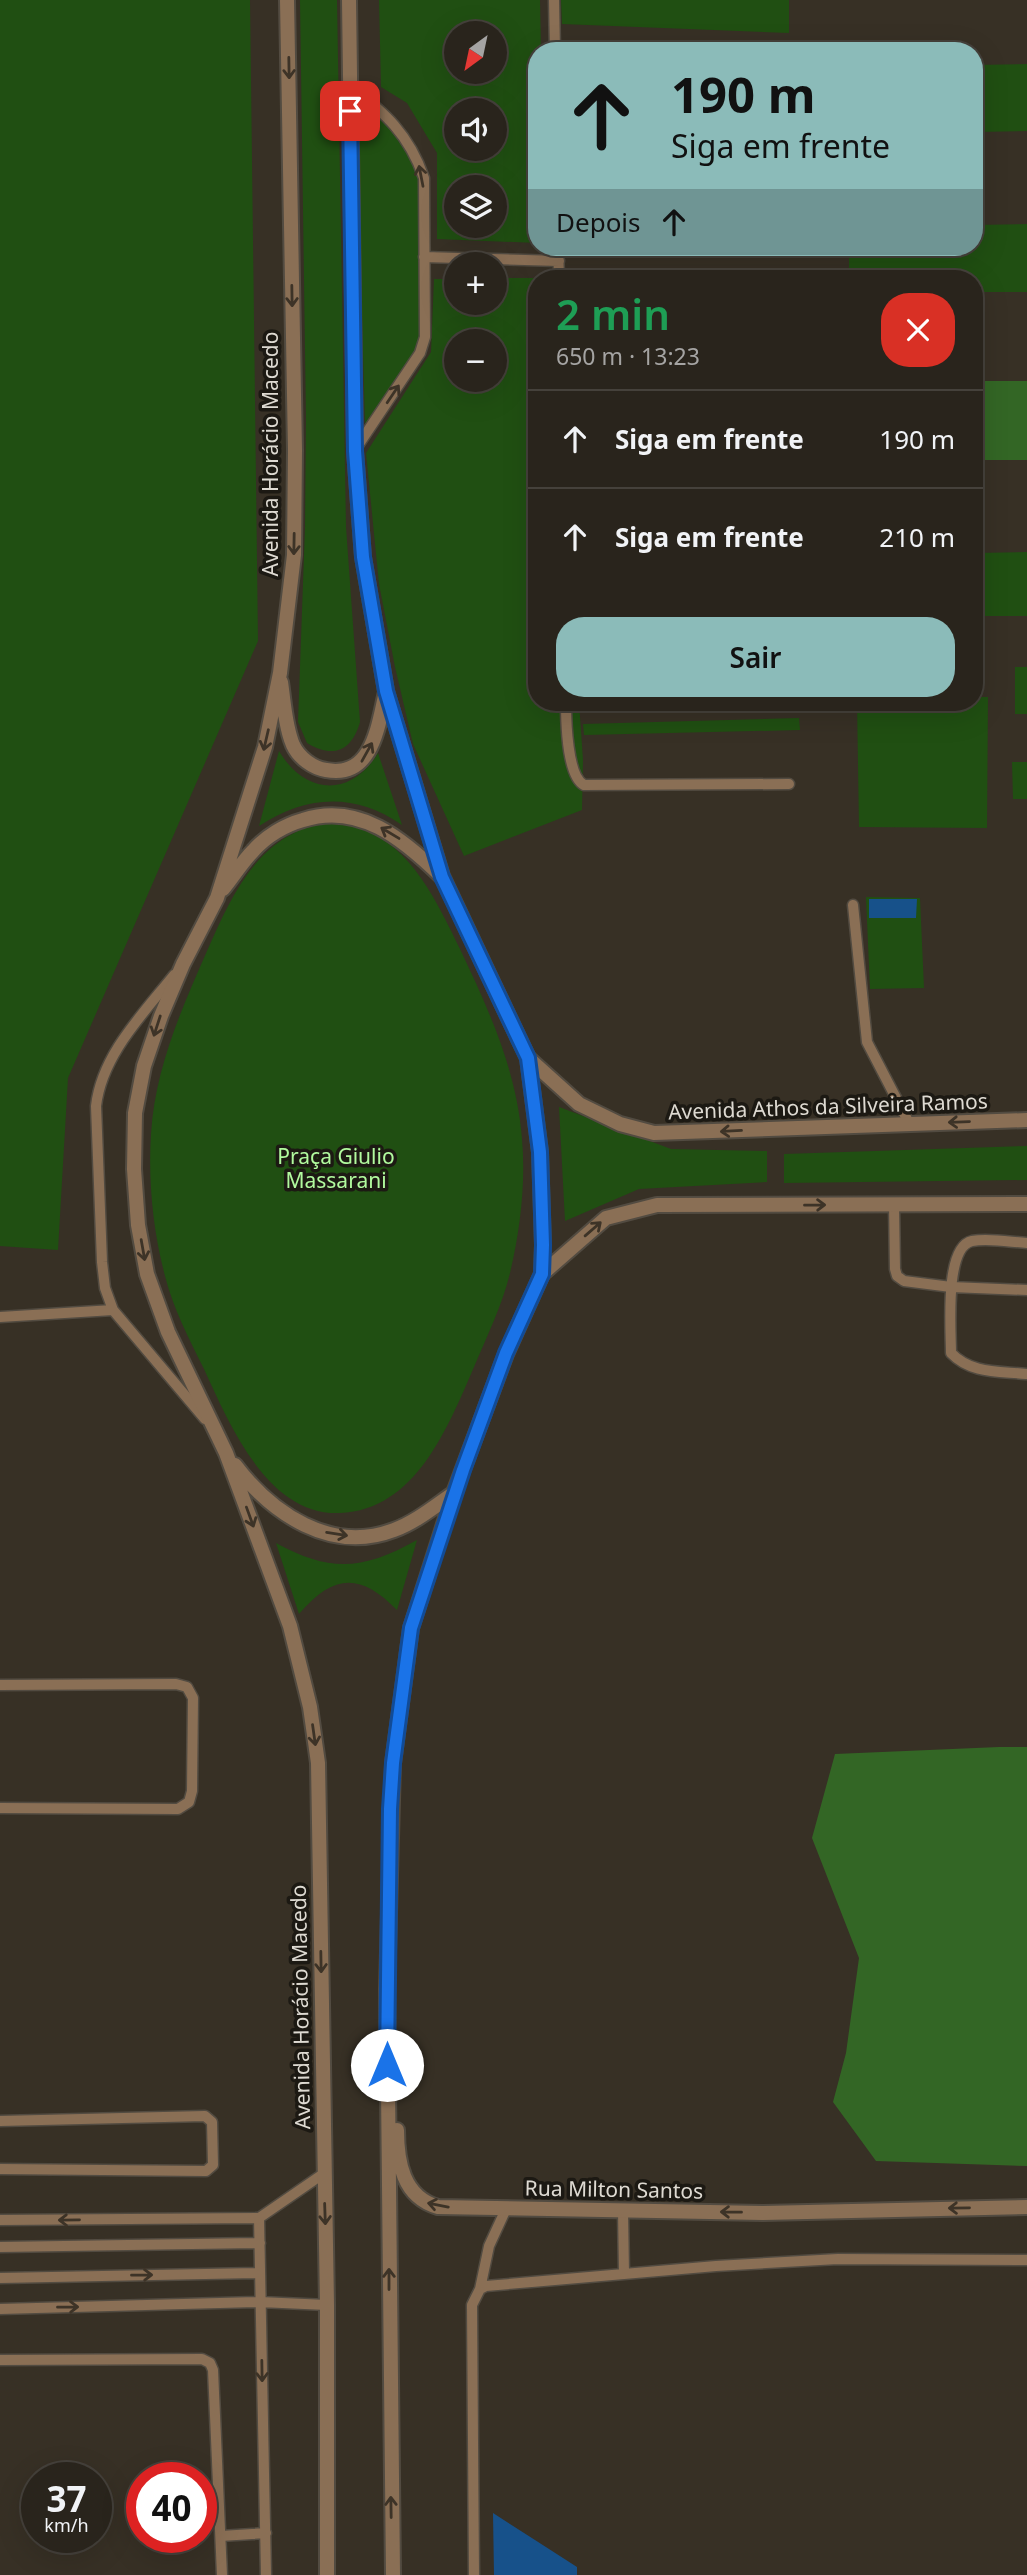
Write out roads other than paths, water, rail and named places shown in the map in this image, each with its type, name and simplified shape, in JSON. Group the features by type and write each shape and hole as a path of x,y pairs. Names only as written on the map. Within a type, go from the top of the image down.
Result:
{"street":[{"name":"Avenida Horácio Macedo","path":"217,898 265,747 280,673 294,555 295,450 287,0"},
{"path":"349,0 355,451 363,557 386,691 442,877 528,1058 540,1152 543,1245 542,1274 506,1353 454,1493 411,1628 393,1763 387,1989 393,2575"},
{"path":"280,673 294,747 304,760 318,769 336,772 352,769 364,760 377,728 386,691"},
{"path":"442,877 409,845 382,828 349,815 317,815 286,825 254,849 217,898 183,964 161,1016 144,1066 135,1113 134,1169 138,1224 147,1274 168,1332 226,1453 253,1489 272,1506 303,1526 334,1535 371,1537 395,1530 454,1493"},
{"name":"Avenida Athos da Silveira Ramos","path":"528,1058 579,1104 620,1124 654,1133 1027,1120"},
{"path":"542,1274 606,1218 657,1205 1027,1204"},
{"name":"Avenida Horácio Macedo","path":"226,1453 290,1626 310,1707 318,1763 327,2305 327,2575"},
{"name":"Rua Milton Santos","path":"387,1989 393,2010 397,2051 397,2147 405,2182 424,2202 438,2207 762,2213 1027,2207"}],"lane":[{"path":"554,0 555,42"},
{"path":"349,85 384,112 418,162 424,178 423,345 355,451"},
{"path":"559,256 559,270"},
{"path":"424,257 559,261"},
{"path":"566,711 566,732 576,778 584,785 789,784"},
{"path":"853,905 867,1042 909,1123"},
{"path":"183,964 124,1038 102,1077 98,1090 96,1107 102,1262 105,1288 113,1310 215,1430"},
{"path":"894,1205 895,1269 897,1276 904,1281 951,1287 1027,1290"},
{"path":"1026,1374 975,1369 961,1363 951,1353 951,1287 958,1252 964,1245 973,1241 1027,1243"},
{"path":"0,1317 113,1310"},
{"path":"0,1685 176,1684 187,1687 193,1698 192,1791 190,1802 178,1809 0,1808"},
{"path":"0,2121 205,2116 212,2122 213,2165 206,2171 0,2169"},
{"path":"0,2221 259,2218 323,2174"},
{"path":"474,2575 472,2305 480,2289 489,2246 506,2209"},
{"path":"623,2211 624,2274"},
{"path":"259,2218 266,2575"},
{"path":"0,2247 260,2243"},
{"path":"480,2289 485,2286 624,2274 838,2259 1027,2260"},
{"path":"0,2278 260,2273"},
{"path":"0,2309 260,2302 327,2305"},
{"path":"0,2360 202,2359 213,2366 222,2575"},
{"path":"220,2536 266,2533"}],"water":[{"path":"869,899 917,899 916,918 869,918"},
{"path":"493,2513 577,2567 577,2575 494,2575"}],"park label":[{"name":"Praça Giulio Massarani","path":"336,1168"}]}
